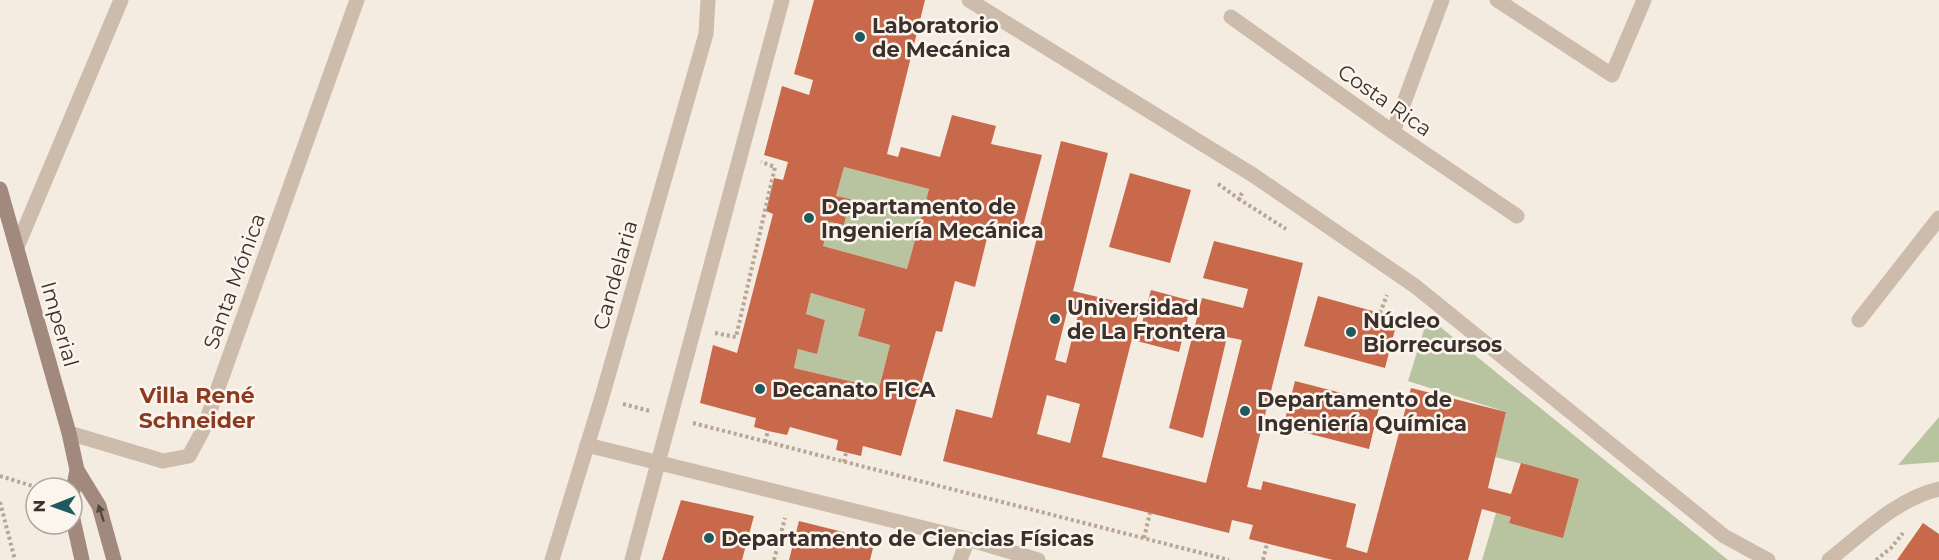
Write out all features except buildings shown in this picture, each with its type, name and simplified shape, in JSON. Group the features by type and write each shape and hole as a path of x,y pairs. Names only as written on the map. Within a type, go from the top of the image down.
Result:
{"main road":[{"name":"Imperial","path":"0,189 69,433 77,470 99,506 114,560"},
{"name":"Imperial","path":"76,476 77,470"},
{"path":"77,536 82,560"}],"street":[{"path":"17,247 121,0"},
{"name":"Santa Mónica","path":"69,433 163,461 189,456 202,430 357,0"},
{"name":"Candelaria","path":"552,560 602,397 706,34 708,0"},
{"path":"632,560 782,0"},
{"path":"969,0 1253,174 1415,286 1724,536 1768,560"},
{"path":"1393,132 1442,0"},
{"path":"1497,0 1612,75 1644,0"},
{"name":"Costa Rica","path":"1231,17 1393,132 1517,216"},
{"path":"1859,320 1939,218"},
{"path":"587,445 968,539 1038,560"},
{"path":"1829,560 1884,516 1929,491 1939,489"},
{"path":"960,560 968,539"}],"path":[{"path":"1380,314 1387,295"},
{"path":"602,397 654,412"},
{"path":"692,423 1229,560"},
{"path":"765,441 768,430"},
{"path":"844,462 846,453"},
{"path":"0,476 24,483"},
{"path":"0,502 15,560"},
{"path":"1144,538 1150,513"},
{"path":"774,560 786,514"},
{"path":"1875,560 1891,548 1905,531"},
{"path":"1263,560 1268,544"}],"green space":[{"path":"844,167 929,189 907,269 823,246 830,222 844,225 850,200 836,196"},
{"path":"811,293 865,309 858,336 890,345 879,388 794,368 798,349 817,353 825,320 806,314"},
{"path":"1428,317 1728,560 1482,560 1496,513 1511,517 1509,523 1563,537 1579,479 1495,457 1506,412 1408,381"},
{"path":"1939,417 1939,462 1898,465"}],"place":[{"name":"Laboratorio de Mecánica","path":"860,37"},
{"name":"Departamento de Ingeniería Mecánica","path":"809,218"},
{"name":"Universidad de La Frontera","path":"1055,319"},
{"name":"Núcleo Biorrecursos","path":"1351,332"},
{"name":"Decanato FICA","path":"760,389"},
{"name":"Departamento de Ingeniería Química","path":"1245,411"},
{"name":"Departamento de Ciencias Físicas","path":"709,538"}],"district":[{"name":"Villa René Schneider","path":"197,408"}]}
